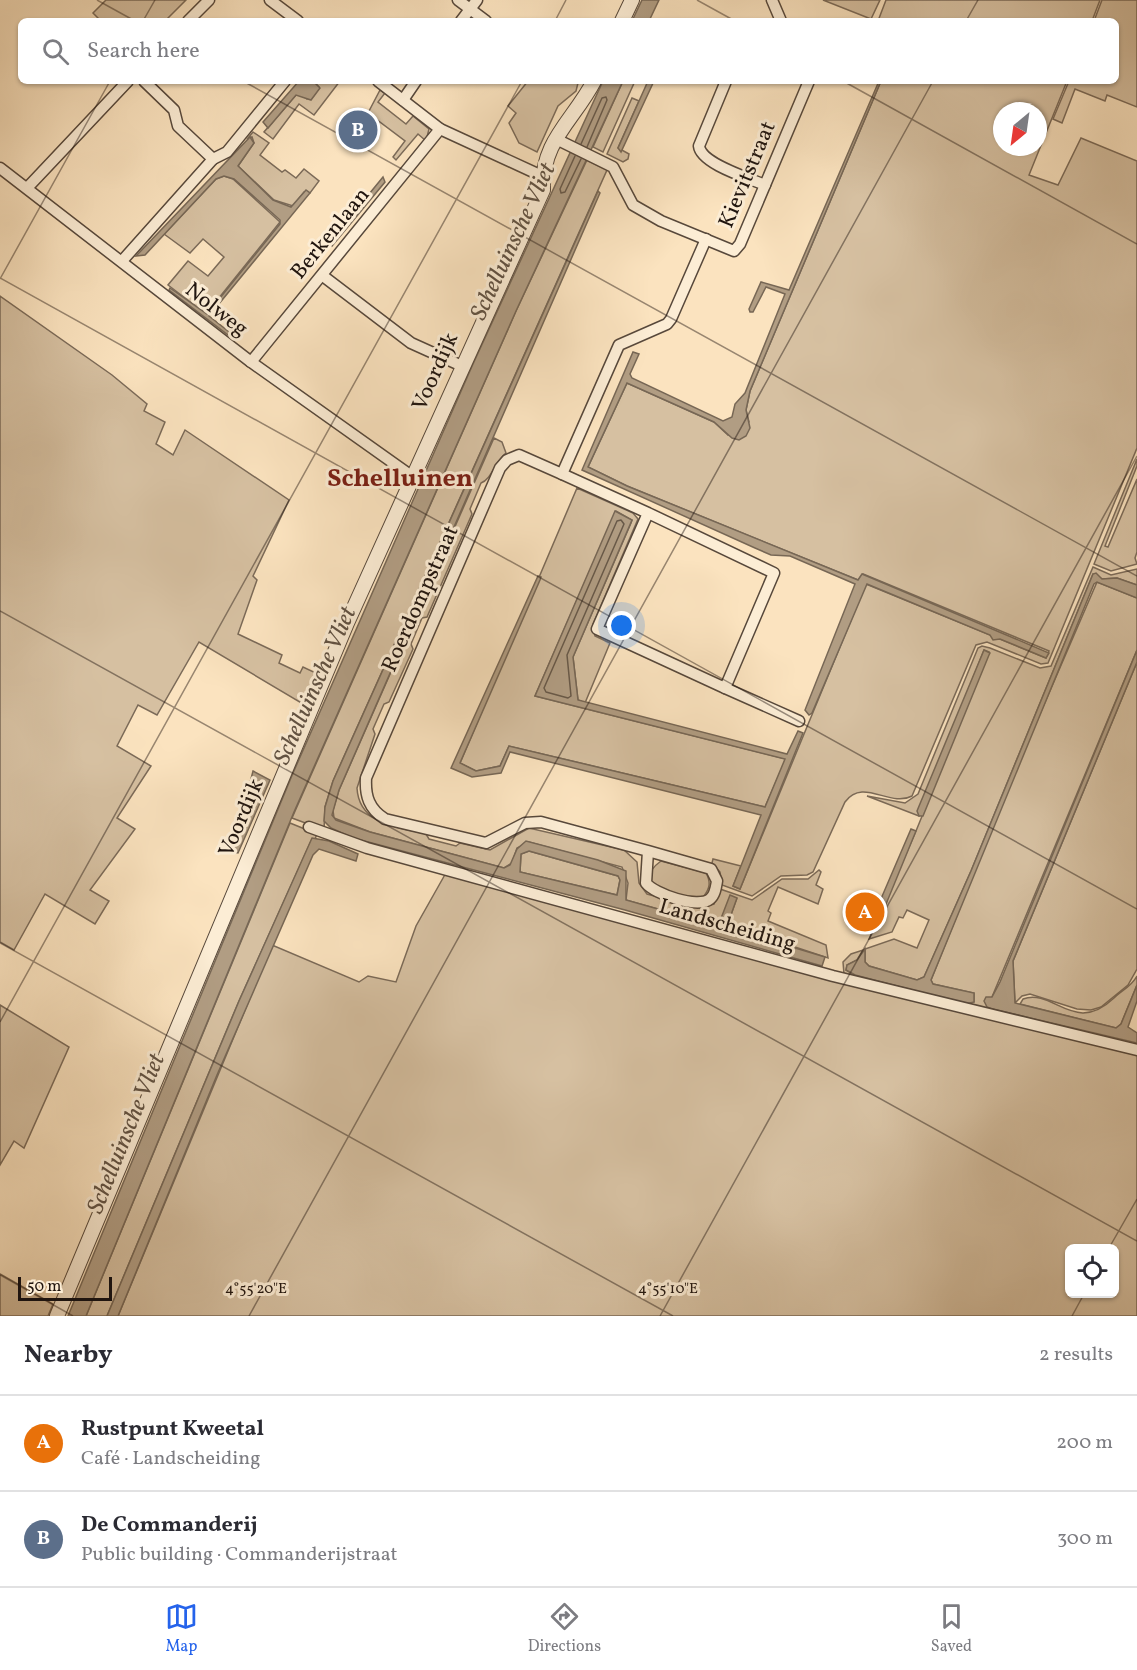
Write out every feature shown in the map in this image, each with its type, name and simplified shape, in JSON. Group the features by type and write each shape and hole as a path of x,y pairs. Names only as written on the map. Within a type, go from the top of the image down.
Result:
{"street":[{"path":"270,0 294,18"},
{"path":"458,0 482,18"},
{"path":"463,18 477,0"},
{"path":"623,18 632,0"},
{"path":"772,0 780,18"},
{"path":"191,18 204,2"},
{"path":"28,188 125,84"},
{"path":"147,84 174,110 178,126 213,159"},
{"path":"122,261 213,159 227,152 283,84"},
{"path":"382,84 440,129 542,176"},
{"path":"403,100 414,84"},
{"name":"Voordijk","path":"57,1316 273,797 462,366 543,190 543,166 563,142 568,116 585,98 592,84"},
{"path":"725,84 699,146 700,151 708,160 765,185"},
{"name":"Kievitstraat","path":"706,239 734,251 740,244 808,84"},
{"name":"Berkenlaan","path":"251,362 440,129"},
{"path":"563,142 613,167 633,205 706,239 668,324 619,345 562,474 774,573 725,688"},
{"name":"Nolweg","path":"0,168 251,362 413,477"},
{"path":"323,276 411,343 462,366"},
{"name":"Roerdompstraat","path":"562,474 519,455 507,460 500,468 369,765 366,778 367,799 377,814 385,819 476,841 492,842 532,821 648,851 711,869 717,881 714,894 704,902 697,903 650,889 646,883 648,851"},
{"path":"648,513 597,629 799,721"},
{"name":"Landscheiding","path":"309,827 367,848 833,976 1137,1050"}],"shaded area":[{"path":"106,0 186,0 168,18 98,18 93,13"},
{"path":"823,0 880,0 871,18"},
{"path":"886,0 1100,0 1093,18 879,18"},
{"path":"1102,0 1137,0 1137,107 1107,95 1105,101 1075,89 1062,123 1053,119 1068,84 1119,84 1119,18 1095,18"},
{"path":"316,84 338,84 314,115 299,104 273,139 264,132 296,95 300,94 307,99 319,87"},
{"path":"526,84 578,84 576,91 558,106 537,152 519,143 509,123 516,113 508,106"},
{"path":"622,84 634,84 603,152 593,147"},
{"path":"880,84 1066,84 1047,130 1047,102 993,102 993,156 1037,156 1029,175 1058,185 1081,138 1137,161 1137,448 1048,663 1041,664 987,642 976,645 912,796 904,799 868,792 852,795 845,802 813,872 807,875 781,876 752,896 722,885 720,872 712,863 713,859 741,866 733,886 740,889 866,584 1046,658 1049,651 863,574 858,580 627,486 588,467 627,383 714,422 728,435 749,422 746,410 750,391"},
{"path":"380,90 385,93 378,102 406,124 413,116 429,129 426,141 418,134 396,160 393,157 405,141 368,113"},
{"path":"632,98 639,101 618,148 629,154 628,159 623,162 607,154"},
{"path":"253,132 269,143 260,155 282,172 285,170 296,178 304,169 319,181 310,193 304,192 293,206 274,200 238,166 254,143 252,137 248,138"},
{"path":"587,160 607,170 333,781 325,807 324,830 292,818 516,311"},
{"path":"224,176 233,179 280,222 206,314 168,285 188,261 208,276 224,257 203,239 190,253 164,234 216,179"},
{"path":"0,296 112,375 147,404 144,411 165,422 156,444 173,455 185,430 289,500 253,576 257,580 238,634 282,655 279,663 300,673 303,667 318,674 303,704 199,642 157,715 138,705 117,746 151,766 117,818 135,829 90,890 109,901 95,924 45,894 14,950 0,942"},
{"path":"494,438 502,442 506,453 488,478 481,483 470,509 472,514 427,617 422,618 411,644 413,649 389,702 384,704 373,729 375,734 357,788 359,800 365,810 372,817 392,826 426,834 429,839 456,846 460,843 490,850 529,828 624,850 637,862 639,883 647,894 699,908 714,904 720,889 752,900 782,879 808,879 819,870 821,872 816,885 823,889 818,904 778,887 768,911 771,913 768,921 826,945 828,958 765,937 731,929 728,923 737,898 715,925 626,900 628,883 622,867 529,842 517,848 512,863 504,868 370,832 334,818 333,810 339,790"},
{"path":"1137,459 1137,466 1105,546 1108,547 1137,479 1137,552 1135,558 1137,564 1111,571 1094,564"},
{"path":"577,488 633,513 638,519 593,624 595,636 610,643 585,703 578,700 573,657 632,520 616,511 535,696 786,759 765,807 509,746 500,766 476,771 460,763"},
{"path":"1093,567 1111,575 1137,569 1137,585 1117,578 1102,579 1093,574 971,871 924,977 917,980 869,966 865,962 865,949 894,939 917,948 929,920 907,910 903,918 899,917 892,932 869,939 989,652 984,650 919,816 867,796 905,803 918,794 978,648 982,646 990,648 1040,668 1051,666"},
{"path":"1097,582 1137,598 1137,650 992,997 992,1009 1014,1014 1013,1018 844,974 843,962 851,954 863,950 857,960 847,965 846,970 855,975 966,1004 974,1002 974,993 933,984 931,980 1011,781"},
{"path":"1137,662 1137,969 1128,985 1101,1007 1091,1010 1077,1009 1030,994 1022,996 1015,1003 1013,961"},
{"path":"290,823 317,834 315,839 312,839 239,1001 107,1316 86,1316"},
{"path":"529,851 618,876 620,880 617,895 520,872 521,854"},
{"path":"661,861 706,873 709,885 704,896 684,896 654,884 650,878 652,870"},
{"path":"447,871 1137,1053 1137,1316 118,1316 272,945 359,982 368,976 396,982 416,926"},
{"path":"1137,976 1137,985 1121,1024 1116,1028 1020,1004 1023,999 1034,997 1065,1009 1087,1013 1100,1009 1129,986"},
{"path":"0,1005 69,1047 24,1148 14,1141 0,1165"},
{"path":"0,1274 53,1304 48,1316 0,1316"}],"water":[{"path":"642,0 659,0 650,18 633,18"},
{"path":"296,84 316,84 320,88 311,100 296,95 268,128 263,122"},
{"path":"602,84 622,84 516,311 294,812 86,1316 68,1316 293,773 473,364"},
{"path":"647,84 653,84 621,152 618,148"},
{"path":"878,84 880,84 750,391 746,410 750,428 746,436 739,440 732,438 714,422 627,383 588,467 627,486 858,580 862,574 1049,653 1046,658 1000,639 993,640 990,635 867,584 812,713 809,715 805,710 855,584 790,556 771,555 582,470 633,352 639,354 630,374 632,378 723,421 732,417 735,404 745,393 785,294 766,287 753,312 750,312 749,309 761,282 789,290"},
{"path":"250,137 254,143 238,166 273,200 291,207 306,190 310,193 209,316 233,335 232,338 169,290 170,288 207,314 280,224 280,220 234,179 224,176 216,179 145,255 136,256"},
{"path":"383,177 385,182 332,246 329,242 334,224 347,221"},
{"path":"598,191 600,193 339,790 332,815 336,820 370,832 504,868 510,865 517,849 526,841 598,860 626,871 626,900 714,925 720,921 730,895 737,898 728,923 729,928 825,957 822,966 625,910 353,838 331,828 324,821 325,807 333,781","holes":["529,851 618,876 620,880 617,895 520,872 521,854"]},
{"path":"615,511 632,520 573,657 578,700 787,754 798,731 803,733 740,889 733,886 761,815 510,752 501,773 472,777 451,768 538,576 541,577 540,580 460,763 476,771 500,766 509,746 765,807 785,759 535,696"},
{"path":"1096,573 1102,579 1117,578 1137,585 1137,598 1097,582 1094,584 931,980 933,984 974,993 974,1002 966,1004 855,975 846,970 847,965 857,960 865,949 865,962 869,966 917,980 924,977 971,871 1093,574"},
{"path":"984,650 990,653 923,816 919,816 917,811"},
{"path":"1137,650 1137,662 1013,961 1015,1003 1116,1028 1121,1024 1137,985 1137,1001 1128,1027 1137,1033 1137,1043 992,1009 987,1007 984,1001 986,997 992,997 1000,982"},
{"path":"253,771 270,780 238,853 232,852"},
{"path":"911,829 916,831 875,931 872,932 871,922"},
{"path":"312,838 329,841 358,854 356,861 319,849 313,855 217,1075 118,1316 107,1316 239,1001"}],"place":[{"name":"De Commanderij","path":"358,130"},
{"name":"Rustpunt Kweetal","path":"865,912"}],"district":[{"name":"Schelluinen","path":"400,479"}],"water label":[{"name":"Schelluinsche Vliet","path":"514,242"},
{"name":"Schelluinsche Vliet","path":"316,686"},
{"name":"Schelluinsche Vliet","path":"127,1134"}]}
